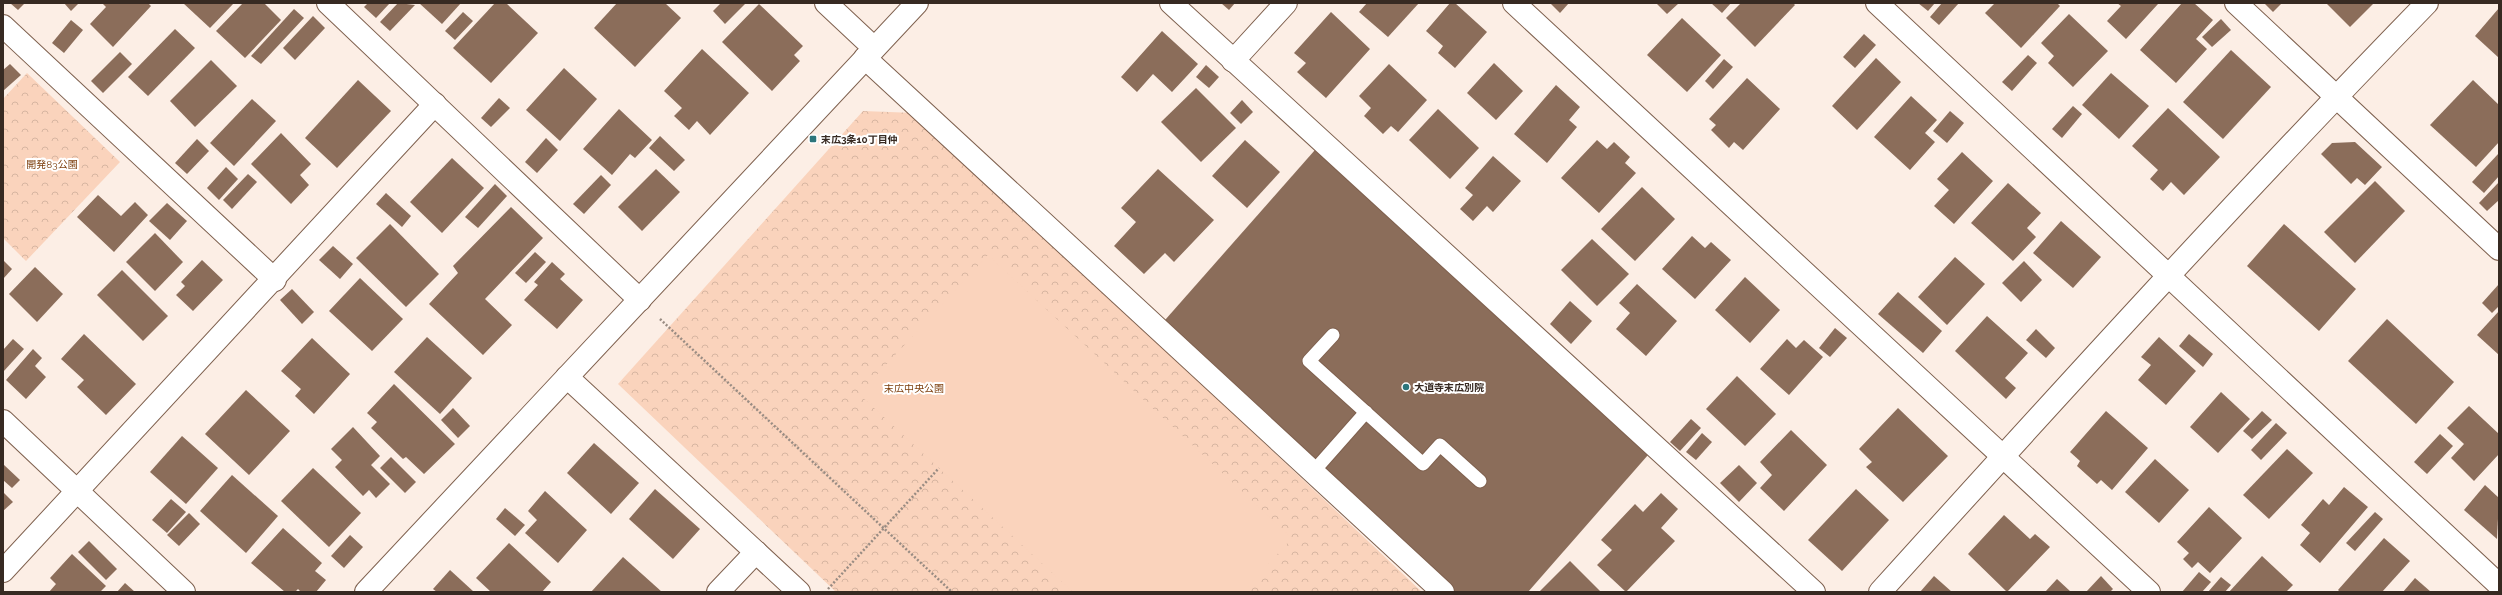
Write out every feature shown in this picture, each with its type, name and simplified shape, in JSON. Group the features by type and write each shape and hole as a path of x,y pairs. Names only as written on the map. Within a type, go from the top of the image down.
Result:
{"street":[{"path":"328,3 640,300"},
{"path":"826,3 870,53 1313,472 1443,592"},
{"path":"366,592 917,3"},
{"path":"1171,3 1814,592"},
{"path":"1233,60 1286,3"},
{"path":"1514,3 2149,592"},
{"path":"1878,3 2499,585"},
{"path":"2236,3 2499,249"},
{"path":"1880,592 2168,275 2336,96 2427,3"},
{"path":"3,26 275,280"},
{"path":"3,571 275,280 435,104"},
{"path":"567,376 799,592"},
{"path":"3,421 184,592"},
{"path":"718,592 756,552"}],"lane":[{"path":"1333,335 1309,361 1424,464 1440,445 1480,481"},
{"path":"1313,472 1366,412"}],"path":[{"path":"640,300 952,592"},
{"path":"825,592 939,468"}],"green space":[{"name":"開発83公園","path":"27,73 120,162 26,261 3,238 3,99"},
{"name":"末広中央公園","path":"863,111 915,113 1422,592 836,592 618,384"},
{"path":"988,255 1292,538 1243,592 1073,592 859,394"}],"building":[{"path":"10,3 25,3 18,10"},
{"path":"64,3 79,3 71,11"},
{"path":"102,3 148,3 151,6 113,47 90,24 106,7"},
{"path":"183,3 234,3 210,28"},
{"path":"243,3 264,3 281,20 245,58 216,31"},
{"path":"368,3 390,3 376,18 364,7"},
{"path":"398,3 415,5 390,31 380,22"},
{"path":"419,3 461,3 442,24"},
{"path":"495,3 506,3 538,33 491,83 453,48"},
{"path":"617,3 665,3 681,18 635,67 594,28"},
{"path":"721,3 746,3 725,24 713,11"},
{"path":"1221,3 1235,3 1229,10"},
{"path":"1367,3 1419,3 1388,37 1359,12"},
{"path":"1450,3 1455,3 1487,32 1455,68 1438,53 1443,46 1426,31"},
{"path":"1550,3 1569,3 1560,13"},
{"path":"1656,3 1679,3 1667,14"},
{"path":"1711,3 1731,3 1722,13"},
{"path":"1741,3 1793,3 1795,5 1755,47 1726,18"},
{"path":"1918,3 1935,3 1928,11"},
{"path":"1942,3 1959,3 1939,25 1930,17"},
{"path":"1995,3 2057,3 2060,6 2021,48 1985,13"},
{"path":"2117,3 2158,4 2126,39 2107,21 2121,6"},
{"path":"2182,3 2194,3 2213,20 2196,39 2207,49 2176,83 2140,50"},
{"path":"2264,3 2282,3 2273,12"},
{"path":"2326,3 2374,3 2350,27"},
{"path":"759,4 803,46 794,55 800,61 772,91 722,42"},
{"path":"2499,8 2499,58 2475,36"},
{"path":"294,9 304,18 261,64 251,56"},
{"path":"463,12 473,21 455,40 445,31"},
{"path":"1331,12 1370,49 1326,98 1297,72 1306,63 1294,53"},
{"path":"2069,14 2108,51 2073,87 2048,63 2054,56 2041,43"},
{"path":"313,16 325,28 295,60 283,48"},
{"path":"1682,18 1721,55 1687,92 1647,55"},
{"path":"2221,19 2231,30 2212,47 2202,37"},
{"path":"71,20 83,30 64,53 52,43"},
{"path":"175,29 195,48 148,96 128,77"},
{"path":"1162,31 1198,64 1172,92 1153,74 1137,92 1121,77"},
{"path":"1864,34 1876,45 1855,68 1843,57"},
{"path":"702,49 749,93 710,135 697,121 689,130 674,116 682,108 664,91"},
{"path":"2231,50 2271,87 2223,139 2183,102"},
{"path":"120,52 132,64 103,93 91,81"},
{"path":"2028,55 2037,63 2012,91 2002,82"},
{"path":"1876,58 1901,82 1857,130 1832,106"},
{"path":"1724,59 1733,67 1713,89 1705,81"},
{"path":"211,60 237,86 195,127 170,101"},
{"path":"1494,63 1523,91 1496,120 1467,93"},
{"path":"10,64 21,75 3,91 3,70"},
{"path":"1389,64 1427,100 1398,132 1391,126 1383,134 1364,116 1371,108 1359,96"},
{"path":"1206,65 1219,77 1209,88 1196,77"},
{"path":"564,68 597,99 560,141 526,110"},
{"path":"2111,73 2149,106 2119,139 2082,105"},
{"path":"1747,78 1780,109 1743,150 1734,142 1729,148 1711,130 1716,125 1709,119"},
{"path":"358,80 391,111 337,168 305,138"},
{"path":"2473,80 2499,105 2499,142 2476,167 2430,125"},
{"path":"1556,85 1580,107 1569,120 1577,127 1547,163 1514,134"},
{"path":"1196,88 1236,128 1201,162 1161,122"},
{"path":"1911,96 1937,120 1925,133 1935,142 1910,170 1874,137"},
{"path":"499,98 510,108 491,127 481,118"},
{"path":"252,99 276,121 234,166 210,143"},
{"path":"1242,100 1253,112 1241,124 1230,113"},
{"path":"2073,106 2082,114 2062,138 2052,129"},
{"path":"2168,108 2220,157 2184,195 2171,182 2163,191 2150,179 2158,170 2132,146"},
{"path":"619,109 652,140 635,158 630,154 612,175 583,149"},
{"path":"1438,109 1479,148 1450,179 1409,140"},
{"path":"1950,111 1964,123 1947,143 1933,131"},
{"path":"281,133 311,164 300,175 309,185 291,204 251,164"},
{"path":"660,136 685,160 674,171 649,148"},
{"path":"546,138 558,150 537,173 525,162"},
{"path":"197,139 209,151 187,174 175,163"},
{"path":"1245,140 1280,172 1247,208 1212,176"},
{"path":"1597,140 1607,149 1614,142 1630,157 1625,163 1636,173 1599,213 1561,178"},
{"name":"大道寺末広別院","path":"1322,142 1655,447 1528,592 1443,592 1158,328"},
{"path":"2355,142 2382,167 2365,185 2357,178 2351,184 2321,154 2332,143"},
{"path":"1962,152 1993,181 1954,224 1934,206 1949,190 1937,179"},
{"path":"2499,153 2499,176 2484,193 2472,182"},
{"path":"1493,156 1521,181 1493,212 1487,206 1473,221 1460,209 1473,195 1465,188"},
{"path":"452,158 484,188 442,233 410,202"},
{"path":"226,167 238,179 219,200 207,188"},
{"path":"656,169 680,192 642,231 618,207"},
{"path":"1158,169 1214,220 1174,262 1165,253 1144,274 1114,246 1136,222 1121,208"},
{"path":"248,174 257,182 232,209 223,200"},
{"path":"601,175 611,185 584,214 573,204"},
{"path":"2375,181 2405,211 2355,263 2324,232"},
{"path":"2499,182 2499,200 2487,211 2479,203"},
{"path":"2008,183 2041,213 2027,228 2036,237 2013,261 1971,223"},
{"path":"495,184 507,196 478,228 465,217"},
{"path":"1642,187 1675,219 1635,261 1601,229"},
{"path":"386,193 411,216 402,227 376,204"},
{"path":"98,195 121,216 135,202 148,215 114,252 77,217"},
{"path":"167,203 187,221 170,240 149,221"},
{"path":"511,207 543,238 485,299 512,325 483,355 429,304 458,273 453,266"},
{"path":"2061,221 2101,257 2073,288 2033,253"},
{"path":"390,224 439,274 406,307 356,258"},
{"path":"2284,224 2356,289 2319,331 2247,266"},
{"path":"155,233 183,262 155,291 126,262"},
{"path":"1692,236 1705,248 1711,242 1731,260 1695,299 1662,269"},
{"path":"1592,239 1629,274 1597,306 1561,270"},
{"path":"333,246 353,264 340,279 319,260"},
{"path":"535,252 546,262 526,283 515,273"},
{"path":"1955,257 1985,284 1947,325 1918,297"},
{"path":"3,260 12,269 3,279"},
{"path":"202,260 223,280 193,311 176,295 185,286 181,282"},
{"path":"2024,261 2042,280 2021,302 2002,283"},
{"path":"552,262 565,274 560,279 583,300 557,329 524,300 538,285 534,282"},
{"path":"35,267 63,294 37,322 9,294"},
{"path":"122,270 168,316 143,341 97,295"},
{"path":"1745,277 1780,310 1750,343 1715,310"},
{"path":"360,278 403,319 372,351 329,311"},
{"path":"1637,284 1677,321 1646,356 1616,329 1630,313 1619,303"},
{"path":"2499,284 2499,306 2492,313 2482,303"},
{"path":"292,289 314,312 302,324 280,300"},
{"path":"1898,292 1942,331 1923,353 1878,314"},
{"path":"1570,301 1592,321 1571,344 1550,324"},
{"path":"2499,311 2499,355 2477,335"},
{"path":"1987,316 2028,353 2005,378 2016,388 2006,399 1955,351"},
{"path":"2387,319 2454,382 2416,424 2348,361"},
{"path":"1835,328 1847,338 1830,357 1819,348"},
{"path":"2036,329 2055,348 2046,358 2026,340"},
{"path":"84,334 136,384 106,415 77,387 84,380 61,359"},
{"path":"2189,334 2213,354 2203,367 2179,346"},
{"path":"427,337 472,378 440,414 394,372"},
{"path":"2159,337 2196,371 2166,405 2138,380 2151,365 2141,357"},
{"path":"312,338 350,374 314,414 295,396 301,389 281,371"},
{"path":"13,339 24,349 3,372 3,350"},
{"path":"1787,339 1796,348 1804,340 1823,357 1789,395 1760,369"},
{"path":"33,349 42,358 35,366 46,377 26,399 6,380"},
{"path":"1737,376 1776,414 1745,446 1706,409"},
{"path":"394,384 455,444 424,474 406,457 403,459 371,428 377,422 367,413"},
{"path":"246,390 290,431 249,475 205,434"},
{"path":"2221,392 2250,419 2218,453 2190,427"},
{"path":"2469,406 2499,434 2499,454 2474,481 2451,458 2464,444 2447,428"},
{"path":"453,408 470,426 458,438 441,420"},
{"path":"1898,408 1948,456 1903,502 1866,467 1872,462 1859,449"},
{"path":"2106,411 2148,448 2112,490 2101,480 2097,484 2077,466 2080,461 2070,452"},
{"path":"2262,411 2272,420 2252,439 2243,431"},
{"path":"1691,419 1701,428 1680,451 1670,442"},
{"path":"2276,423 2287,433 2261,460 2251,450"},
{"path":"353,427 380,456 371,465 390,484 376,498 369,490 363,496 335,467 342,460 331,449"},
{"path":"1791,430 1827,465 1784,511 1760,488 1772,475 1760,462"},
{"path":"1702,433 1712,442 1696,460 1686,452"},
{"path":"2440,434 2453,446 2427,474 2414,462"},
{"path":"182,436 218,468 186,504 150,472"},
{"path":"594,443 639,483 611,514 567,473"},
{"path":"2287,449 2313,473 2269,519 2243,495"},
{"path":"391,457 416,482 405,493 380,468"},
{"path":"2155,459 2189,490 2159,523 2125,492"},
{"path":"3,464 20,480 12,488 3,480"},
{"path":"1739,465 1757,483 1739,502 1720,483"},
{"path":"313,468 361,513 329,547 281,501"},
{"path":"232,475 278,516 246,553 200,511"},
{"path":"2485,485 2499,498 2497,539 2464,510"},
{"path":"2344,487 2368,507 2320,563 2300,545 2310,533 2301,525 2323,499 2329,505"},
{"path":"655,489 700,529 673,559 629,519"},
{"path":"1856,489 1889,520 1842,571 1808,540"},
{"path":"545,491 587,530 558,563 525,533 537,520 528,511"},
{"path":"3,492 13,502 3,511"},
{"path":"1661,493 1678,509 1661,528 1675,541 1626,592 1597,565 1612,550 1601,540 1635,504 1643,512"},
{"path":"171,499 186,512 167,533 152,520"},
{"path":"2209,507 2242,538 2210,573 2198,562 2192,568 2183,559 2189,553 2177,542"},
{"path":"505,508 525,525 515,536 496,519"},
{"path":"2375,512 2383,519 2355,551 2346,543"},
{"path":"189,513 200,524 179,546 167,535"},
{"path":"2004,515 2030,539 2035,534 2050,547 2007,592 1968,554"},
{"path":"283,528 322,563 315,571 326,580 316,592 301,592 298,589 295,592 285,592 251,563"},
{"path":"350,535 363,547 344,568 331,556"},
{"path":"2384,538 2410,561 2382,592 2340,592 2338,590"},
{"path":"89,541 117,569 106,580 78,552"},
{"path":"509,543 551,582 542,592 491,592 476,578"},
{"path":"72,554 106,586 100,592 49,592 56,584 50,578"},
{"path":"2262,556 2293,585 2286,592 2229,592"},
{"path":"623,557 662,592 591,592"},
{"path":"1570,561 1601,592 1539,592"},
{"path":"450,570 474,592 437,592 433,589"},
{"path":"2199,572 2211,582 2202,592 2182,592"},
{"path":"1934,576 1952,592 1920,592"},
{"path":"2101,576 2113,589 2110,592 2086,592"},
{"path":"2221,577 2231,585 2225,592 2208,592"},
{"path":"2415,578 2431,592 2403,592"},
{"path":"2057,579 2071,592 2045,592"},
{"path":"125,583 135,592 117,592"}],"place":[{"name":"末広3条10丁目仲","path":"813,139"},
{"name":"大道寺末広別院","path":"1406,387"}]}
